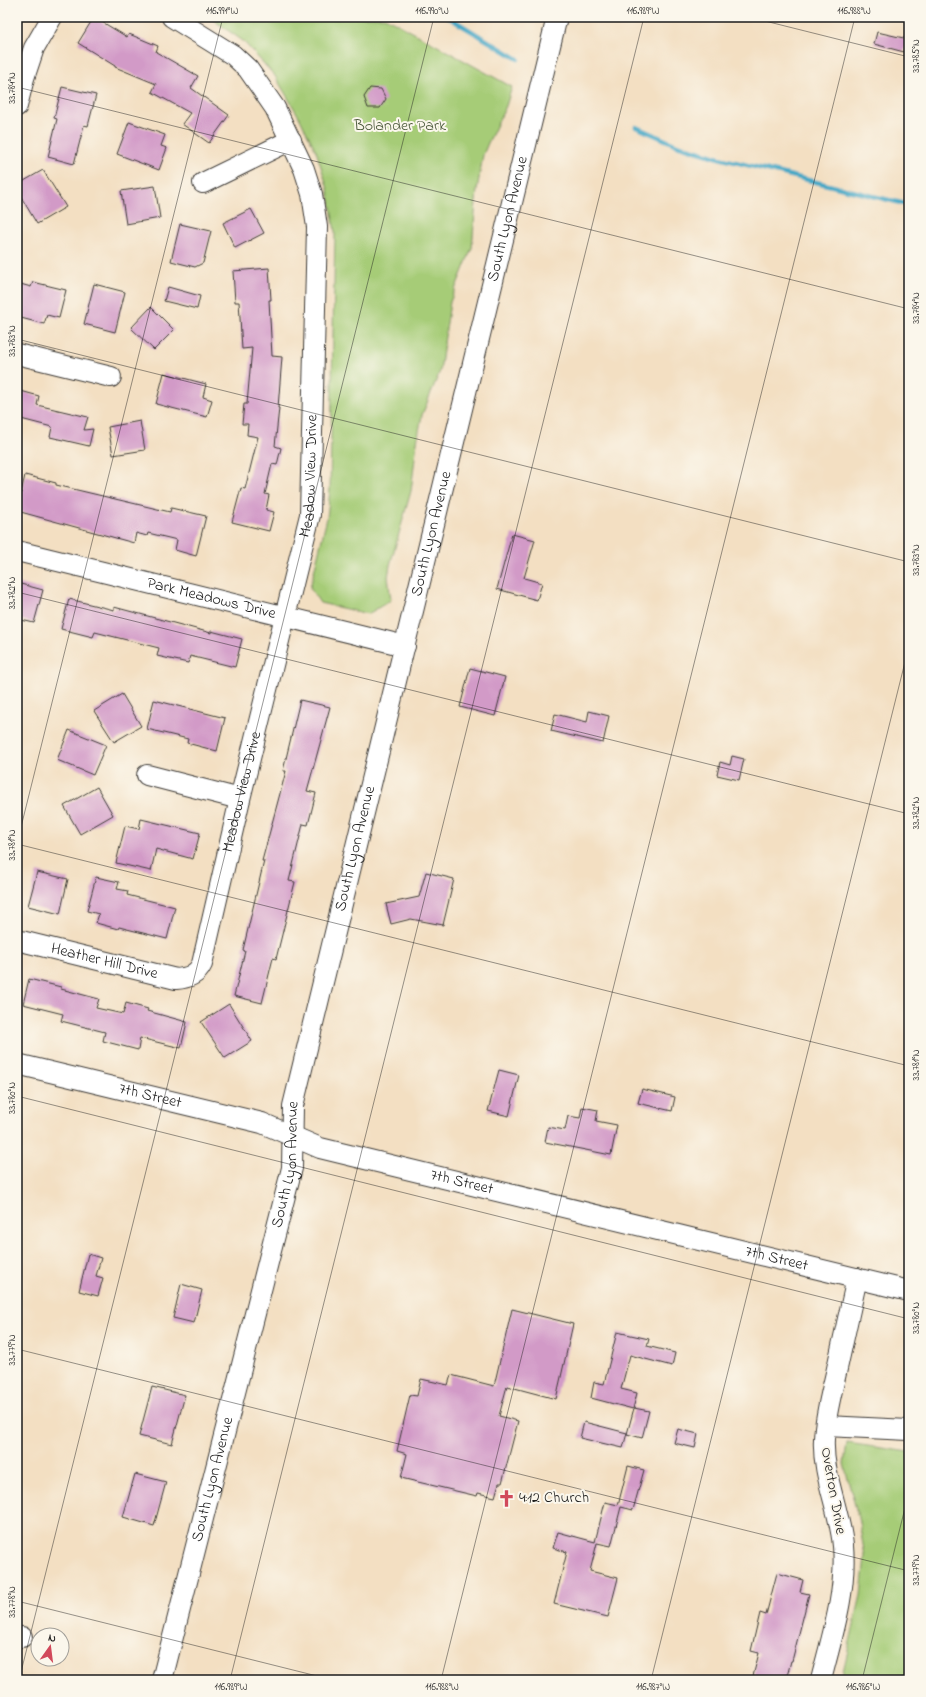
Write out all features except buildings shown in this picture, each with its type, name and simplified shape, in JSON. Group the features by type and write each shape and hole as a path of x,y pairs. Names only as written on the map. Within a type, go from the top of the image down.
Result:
{"street":[{"path":"17,106 34,48 52,17"},
{"name":"Meadow View Drive","path":"172,17 233,55 248,69 275,108 304,169 312,194 317,227 310,515 240,799 202,964 199,971 192,975"},
{"name":"South Lyon Avenue","path":"162,1680 292,1168 293,1106 556,17"},
{"path":"203,183 291,140"},
{"path":"17,354 111,377"},
{"name":"Park Meadows Drive","path":"17,551 405,646"},
{"path":"147,775 240,799"},
{"name":"Heather Hill Drive","path":"17,940 176,979 185,979 192,975"},
{"name":"7th Street","path":"17,1064 262,1123 320,1148 909,1291"},
{"name":"Overton Drive","path":"821,1680 840,1605 844,1574 843,1545 839,1518 826,1467 824,1440 827,1415 857,1278"},
{"path":"826,1426 909,1430"}],"green space":[{"name":"Bolander Park","path":"209,17 385,17 512,87 506,106 483,155 477,190 472,248 450,302 440,371 422,415 411,491 390,565 388,577 391,600 368,614 320,603 310,588 327,518 330,489 335,232 328,189 316,151 298,115 275,76 243,41"},
{"path":"847,1443 909,1452 909,1680 841,1680 861,1595 865,1556 858,1517 844,1464"}],"waterway":[{"path":"448,17 518,59"},
{"path":"636,127 677,145 719,158 909,205"}],"place":[{"name":"4:12 Church","path":"506,1498"}]}
